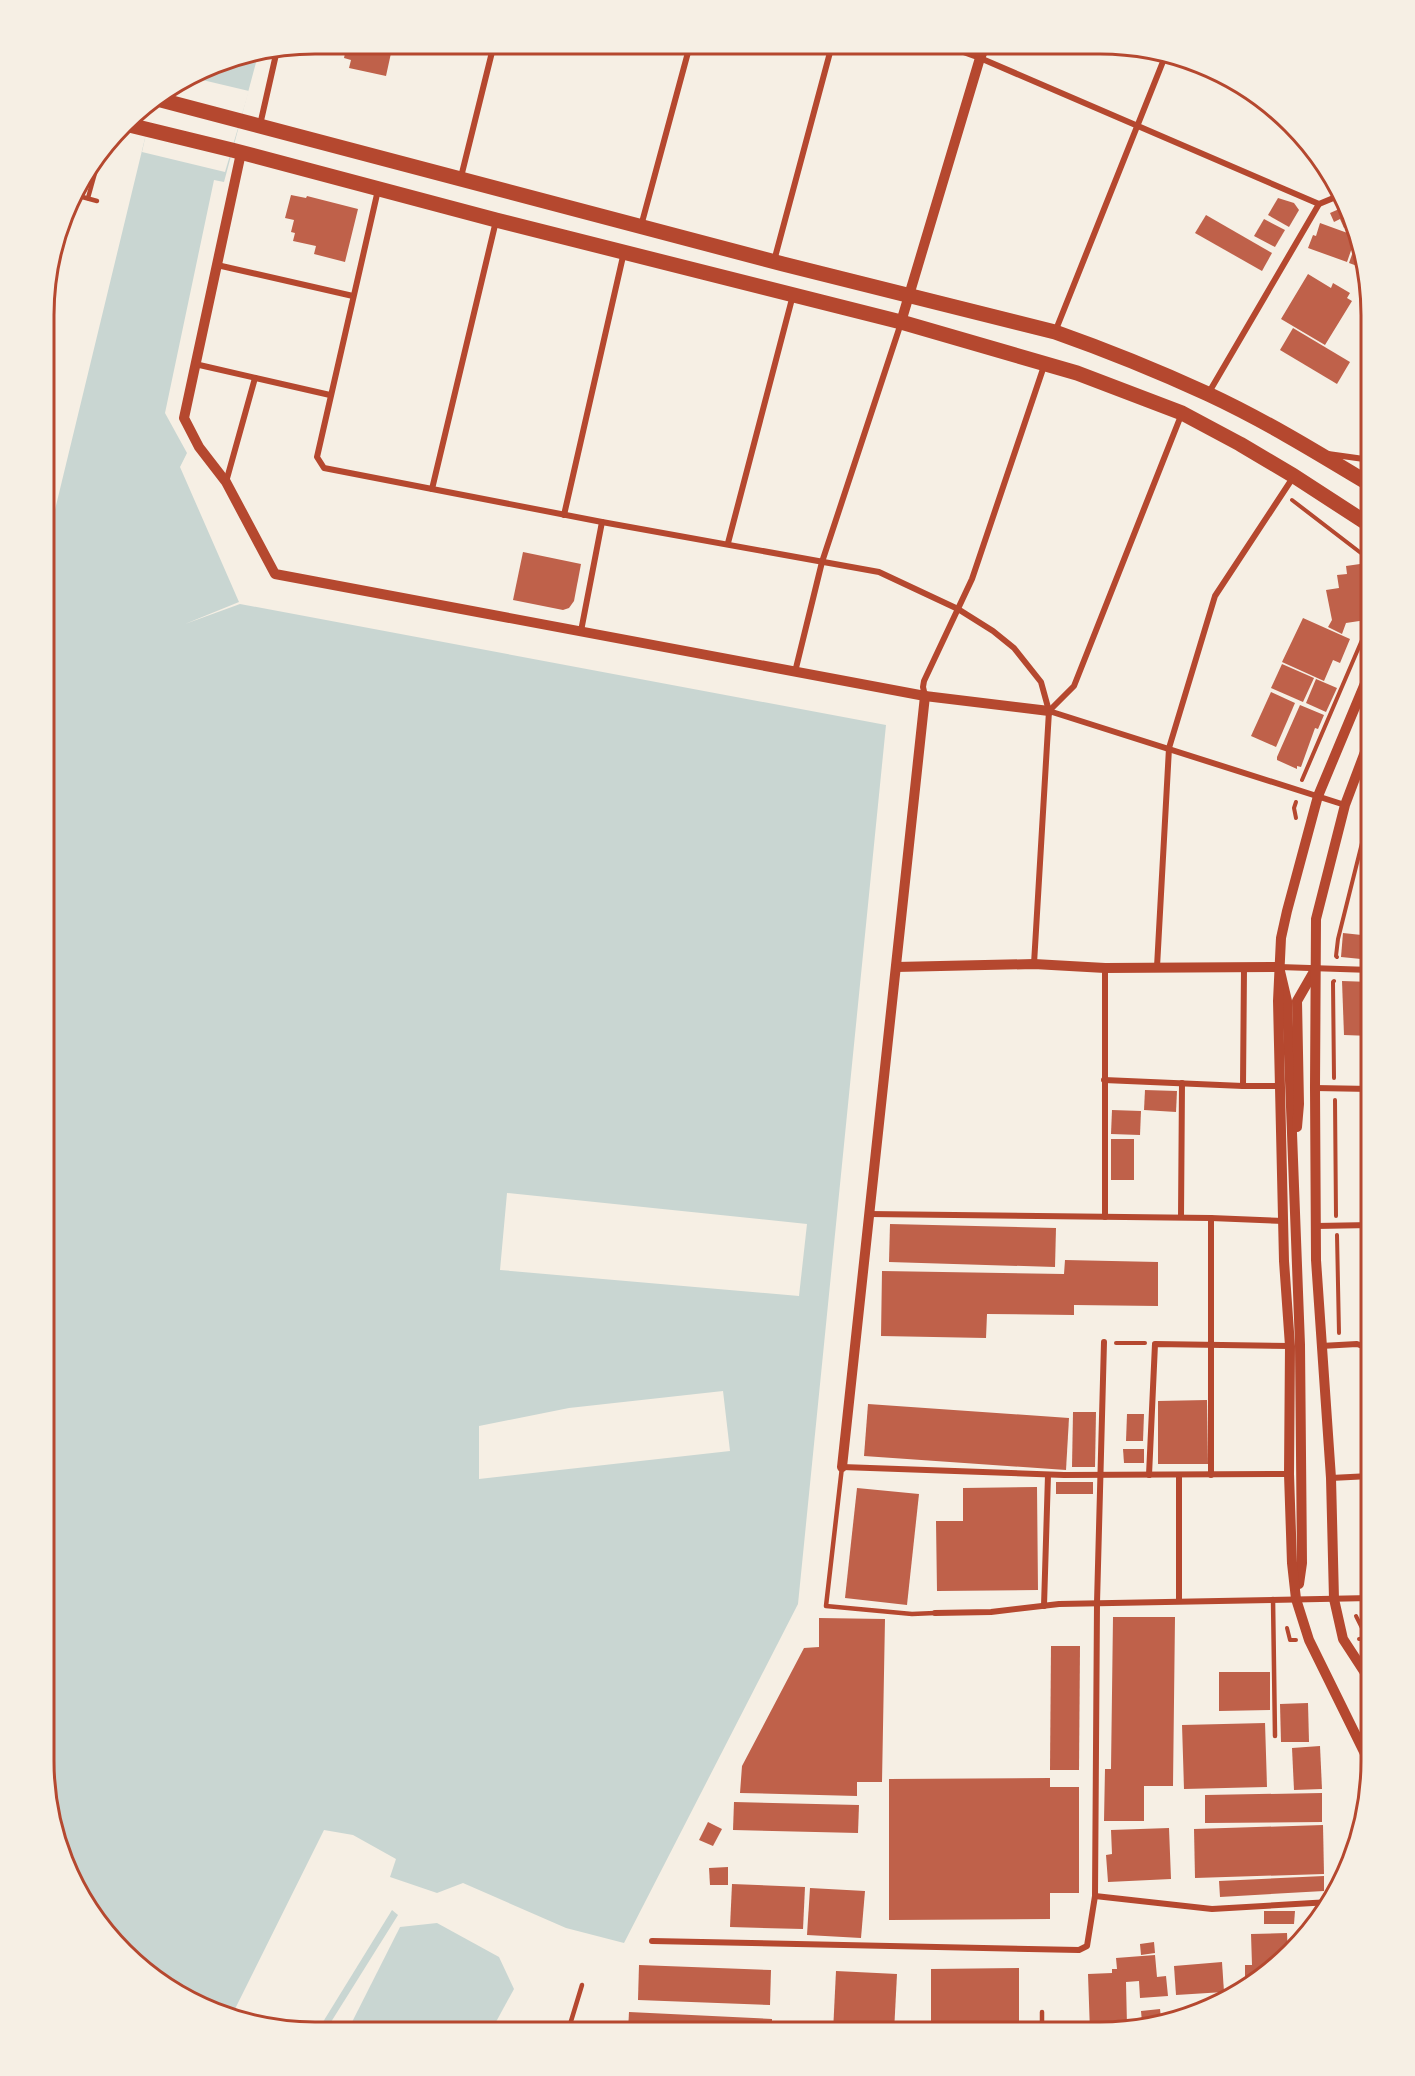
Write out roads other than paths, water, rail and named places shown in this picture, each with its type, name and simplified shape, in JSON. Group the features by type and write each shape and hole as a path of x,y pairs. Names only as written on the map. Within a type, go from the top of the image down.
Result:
{"main road":[{"path":"166,101 460,180 1055,332 1208,394 1361,479"},
{"path":"135,127 901,322 1077,373 1182,413 1294,476 1361,520"}],"street":[{"path":"460,180 492,54"},
{"path":"641,226 688,54"},
{"path":"774,261 830,54"},
{"path":"969,54 1319,204"},
{"path":"795,672 822,562 901,322 982,54"},
{"path":"260,126 275,57"},
{"path":"1055,332 1163,62"},
{"path":"237,152 217,265 184,418 199,447 226,482 275,574 925,696 1048,711 1345,805"},
{"path":"378,189 317,457 324,468 564,515 879,572 958,609 993,632 1014,648 1041,682 1048,711 1034,964"},
{"path":"1208,394 1319,204 1333,198"},
{"path":"432,489 496,220"},
{"path":"564,515 625,252"},
{"path":"217,265 353,296"},
{"path":"728,543 793,295"},
{"path":"1045,363 972,579 924,681 925,696 842,1467 1048,1475 1289,1474"},
{"path":"195,364 330,395"},
{"path":"226,482 255,378"},
{"path":"1048,711 1074,686 1182,413"},
{"path":"1316,452 1361,459"},
{"path":"1157,967 1169,748 1215,596 1294,476"},
{"path":"581,631 602,522"},
{"path":"1361,693 1318,796 1287,911 1281,938 1279,967 1280,1086 1290,1346 1289,1474 1292,1563 1296,1599 1309,1640 1361,1746"},
{"path":"1361,763 1345,805 1317,919 1315,1088 1316,1226 1321,1346 1331,1478 1334,1599 1344,1639 1361,1666"},
{"path":"896,967 1034,964 1105,968 1279,967 1361,970"},
{"path":"1279,967 1287,1001 1300,1345 1302,1563 1296,1599"},
{"path":"1105,968 1105,1216"},
{"path":"1243,1086 1244,968"},
{"path":"1293,1166 1299,1104 1297,1001 1316,968"},
{"path":"1104,1080 1280,1086"},
{"path":"1181,1217 1182,1083"},
{"path":"1315,1088 1361,1089"},
{"path":"869,1214 1181,1217 1284,1221"},
{"path":"1211,1218 1211,1475"},
{"path":"1316,1226 1361,1225"},
{"path":"651,1941 1079,1950 1087,1946 1095,1896 1097,1603 1104,1342"},
{"path":"1149,1475 1155,1344 1290,1346"},
{"path":"1321,1346 1361,1346"},
{"path":"1044,1606 1048,1475"},
{"path":"1179,1475 1179,1601"},
{"path":"1331,1478 1361,1477"},
{"path":"935,1613 992,1612 1097,1603 1361,1598"},
{"path":"1095,1896 1212,1909 1319,1903"}],"lane":[{"path":"88,198 94,177"},
{"path":"83,197 97,201"},
{"path":"842,1467 826,1606 912,1614 935,1613"},
{"path":"1273,1599 1275,1736"},
{"path":"571,2022 582,1986"},
{"path":"1042,2013 1042,2022"}]}
